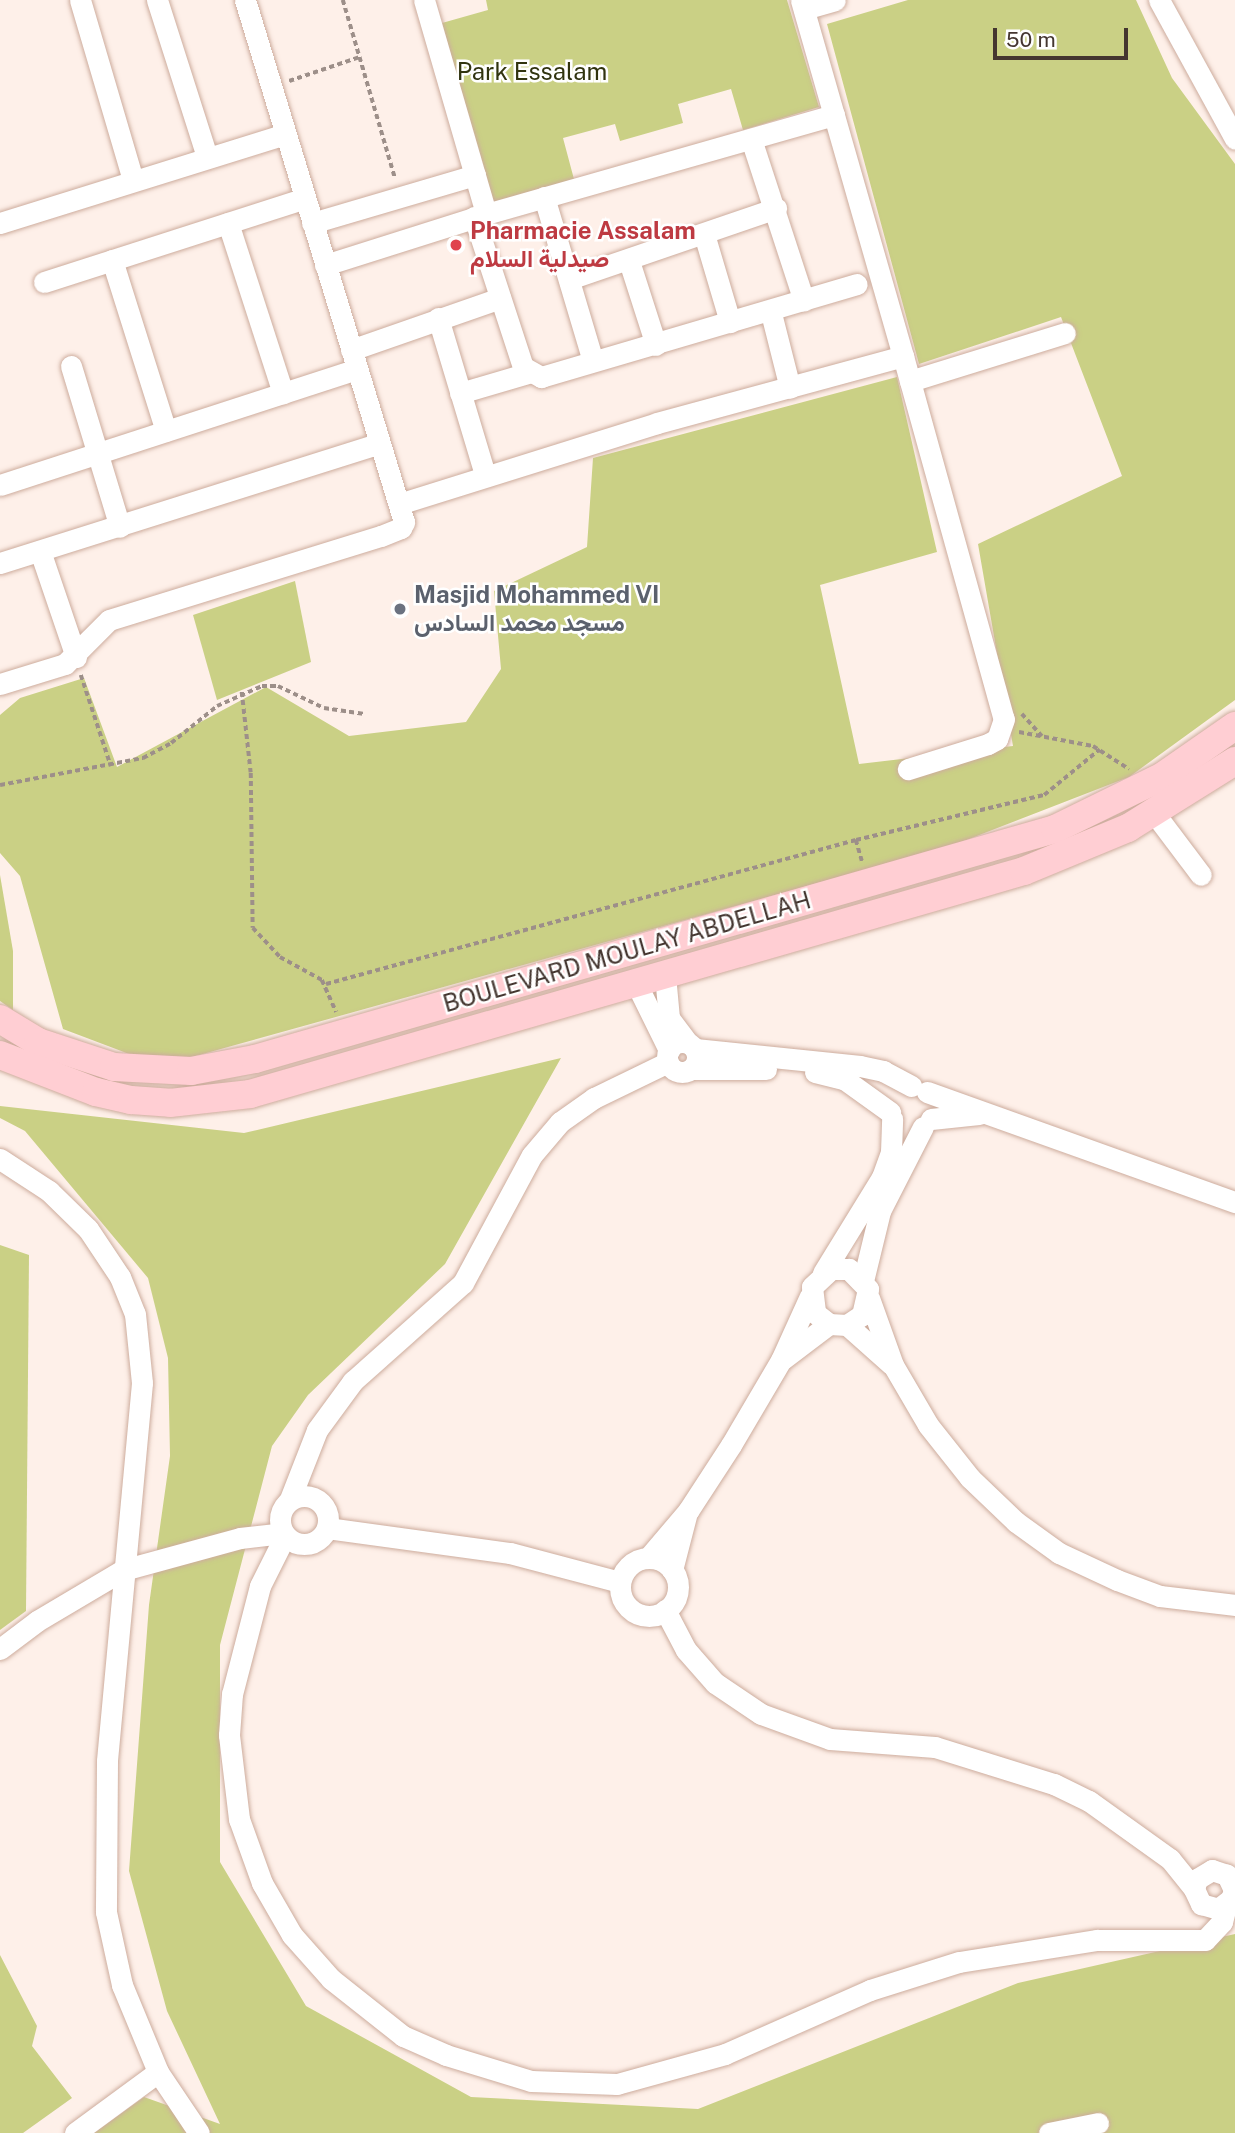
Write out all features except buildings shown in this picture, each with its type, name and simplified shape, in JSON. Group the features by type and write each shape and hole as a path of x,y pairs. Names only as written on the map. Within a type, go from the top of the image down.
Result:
{"main road":[{"name":"BOULEVARD MOULAY ABDELLAH","path":"0,1019 38,1042 114,1067 155,1072 191,1071 255,1059 1055,829 1163,776 1235,726"},
{"name":"BOULEVARD MOULAY ABDELLAH","path":"0,1055 96,1092 170,1103 250,1094 1024,871 1155,814 1235,761"}],"street":[{"path":"80,0 133,180"},
{"path":"157,0 207,157"},
{"path":"0,684 76,657 109,620 393,532 404,522 401,503 380,443 245,0"},
{"path":"425,0 475,175 480,215 500,298 528,373"},
{"path":"835,0 803,4 1002,709 1003,729 988,744 908,769"},
{"path":"1159,0 1232,125"},
{"path":"325,265 480,215 834,115"},
{"path":"0,223 285,134"},
{"path":"751,139 776,208 804,302"},
{"path":"312,223 475,175"},
{"path":"544,197 593,361"},
{"path":"44,282 305,198"},
{"path":"569,279 629,261 776,208"},
{"path":"228,223 283,393"},
{"path":"704,234 730,322"},
{"path":"111,260 166,431"},
{"path":"629,261 656,345"},
{"path":"460,393 528,373 541,377 730,322 771,313 857,284"},
{"path":"0,485 283,393 438,318 500,298"},
{"path":"771,313 790,388"},
{"path":"438,318 485,475"},
{"path":"910,381 1065,333"},
{"path":"401,503 485,475 903,356"},
{"path":"71,366 120,527"},
{"path":"0,563 380,443"},
{"path":"40,551 76,657"},
{"path":"1155,814 1201,875"},
{"path":"665,975 669,1018 682,1055"},
{"path":"636,983 682,1055"},
{"path":"682,1055 824,1072 866,1091 902,1128 988,1112"},
{"path":"666,1610 686,1650 715,1683 761,1714 830,1739 935,1747 1054,1784 1089,1801 1170,1859 1211,1879 1227,1875 1232,1894 1211,1937 1196,1941 1175,1938 1041,1946 958,1962 870,1990 725,2054 617,2084 531,2081 446,2055 403,2036 331,1979 292,1935 262,1883 239,1819 229,1735 240,1658 260,1586 290,1537 285,1505 317,1430 353,1381 463,1283 532,1155 560,1122 594,1098 682,1055 840,1063 883,1071 919,1089 1235,1202"},
{"path":"688,1511 672,1570 676,1596 666,1610 637,1614 623,1601 620,1582 627,1567 648,1558 688,1511 781,1360 810,1296 881,1178 891,1152 891,1115 897,1092 919,1089"},
{"path":"781,1360 838,1325 862,1315 880,1211 927,1123 933,1102 919,1089"},
{"path":"0,1159 49,1191 88,1228 120,1277 135,1314 142,1383 107,1761 106,1912 122,1985 158,2072 199,2133"},
{"path":"823,1273 849,1269 866,1289 893,1365 928,1425 971,1478 1016,1522 1059,1553 1160,1596 1235,1605"},
{"path":"810,1296 815,1313 838,1325 893,1365"},
{"path":"312,1497 317,1430"},
{"path":"240,1538 285,1505 312,1497"},
{"path":"0,1649 37,1621 123,1570 240,1538 290,1537 318,1540 327,1528 324,1506 312,1497"},
{"path":"327,1528 510,1553 620,1582"},
{"path":"648,1558 672,1570"},
{"path":"1175,1938 1194,1927 1211,1879"},
{"path":"1211,1879 1209,1909 1232,1894"},
{"path":"75,2133 158,2072"},
{"path":"1049,2133 1098,2123"}],"path":[{"path":"343,0 400,197"},
{"path":"270,87 359,57"},
{"path":"76,657 111,766"},
{"path":"0,785 111,766 159,751 242,692 262,685 278,687 324,708 365,714"},
{"path":"242,692 251,774 253,928 280,957 326,984 344,1034"},
{"path":"1003,729 1100,749 1134,773"},
{"path":"326,984 856,839 1044,795 1100,749"}],"green space":[{"name":"Park Essalam","path":"486,0 787,0 819,107 743,130 731,89 678,104 683,123 620,141 615,124 563,138 575,183 494,207 442,23 488,10"},
{"path":"908,0 1136,0 1172,78 1235,164 1235,700 1129,777 951,846 192,1057 145,1060 63,1029 20,876 0,853 0,715 20,698 84,678 117,767 266,687 349,736 466,722 501,669 494,591 587,547 593,458 897,377 937,552 820,585 859,764 1013,746 978,544 1122,476 1061,317 919,364 827,24"},
{"path":"295,581 311,662 217,700 193,615"},
{"path":"0,875 13,951 13,1010 0,1001"},
{"path":"561,1058 445,1264 308,1395 272,1446 220,1645 220,1862 306,2006 471,2097 698,2109 1018,1983 1235,1934 1235,2133 94,2133 144,2097 220,2124 167,2011 129,1871 149,1605 170,1456 168,1358 148,1278 25,1131 0,1118 0,1106 244,1133"},
{"path":"0,1245 29,1255 26,1611 0,1630"},
{"path":"0,1955 37,2026 32,2046 72,2098 23,2133 0,2133"}],"place":[{"name":"Pharmacie Assalam صيدلية السلام","path":"456,245"},
{"name":"Masjid Mohammed VI مسجد محمد السادس","path":"400,609"}]}
